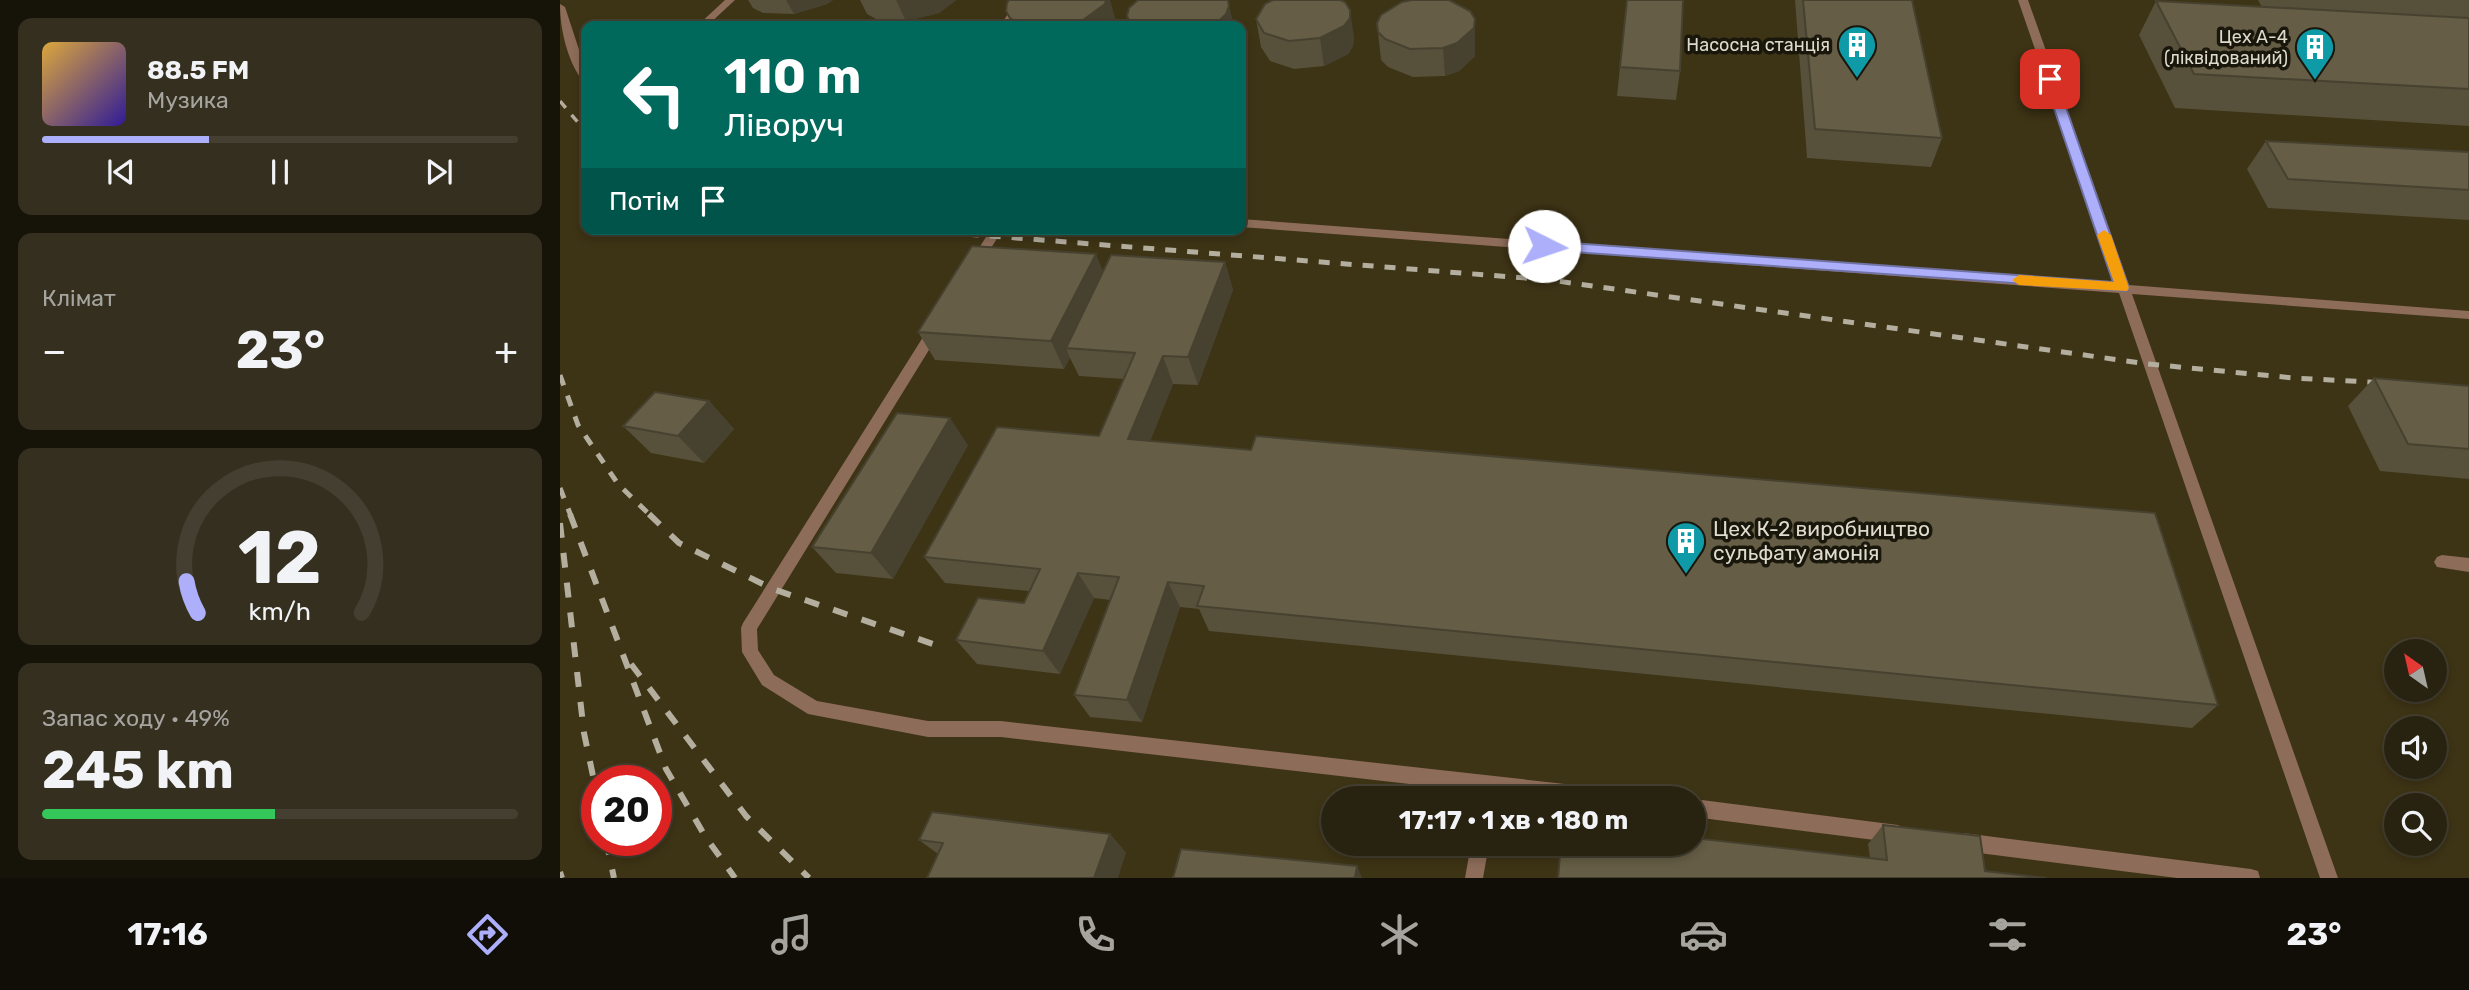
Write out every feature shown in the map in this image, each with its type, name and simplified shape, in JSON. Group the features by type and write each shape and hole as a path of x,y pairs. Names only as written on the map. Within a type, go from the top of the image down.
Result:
{"lane":[{"path":"707,21 730,0"},
{"path":"1008,21 1022,0"},
{"path":"2023,0 2329,878"},
{"path":"560,7 581,71"},
{"path":"1246,223 2469,314"},
{"path":"963,284 993,235"},
{"path":"941,319 749,628 750,652 768,680 814,708 928,729 1001,729 1457,786"},
{"path":"2442,562 2469,565"},
{"path":"1706,810 1912,836"},
{"path":"1939,839 2251,878"},
{"path":"1474,878 1478,856"}],"shaded area":[{"path":"560,0 2469,0 2469,878 560,878"}],"building":[{"path":"1009,0 1106,0 1105,4 1078,21 1015,21 1006,11"},
{"path":"1138,0 1228,0 1229,6 1219,21 1130,21 1127,16 1129,8"},
{"path":"1273,0 1340,0 1345,2 1350,10 1350,18 1344,26 1320,38 1289,41 1264,33 1256,19 1265,4"},
{"path":"1449,0 1470,11 1475,19 1474,28 1457,43 1443,48 1410,49 1385,39 1378,32 1377,23 1381,15 1402,2"},
{"path":"1627,0 1683,0 1680,71 1620,67"},
{"name":"Насосна станція","path":"1803,0 1912,0 1942,138 1815,129"},
{"path":"2156,1 2469,18 2469,89 2194,74"},
{"path":"2266,141 2469,152 2469,190 2288,179"},
{"path":"972,246 1096,254 1051,341 918,332"},
{"path":"1111,255 1225,262 1188,357 1163,356 1128,439 1251,450 1256,436 2155,513 2218,705 1197,606 1204,586 1168,582 1127,700 1074,695 1119,577 1078,573 1043,651 956,640 978,598 1024,603 1040,569 924,557 997,427 1099,436 1135,353 1066,348"},
{"path":"2374,378 2469,386 2469,449 2408,444"},
{"path":"655,392 709,401 678,436 623,426"},
{"path":"897,413 950,418 871,553 812,547"},
{"path":"932,812 1110,834 1094,878 927,878 943,843 919,840"},
{"path":"1883,825 1980,836 1985,871 2046,878 1558,878 1560,856 1706,856 1706,839 1887,860"},
{"path":"1181,849 1357,866 1355,878 1173,878"}],"railway":[{"path":"560,101 581,126"},
{"path":"978,235 1550,280 2148,364 2294,378 2388,383"},
{"path":"560,375 578,425 618,484 651,516"},
{"path":"560,488 571,516"},
{"path":"570,514 666,769 705,836 735,878"},
{"path":"649,514 679,543 773,589 936,645"},
{"path":"560,523 584,733 591,765"},
{"path":"631,664 746,816 809,878"},
{"path":"609,856 614,878"},
{"path":"560,872 562,878"}],"slow traffic":[{"path":"2019,280 2122,288 2104,235"}],"place":[{"name":"Насосна станція","path":"1857,79"},
{"name":"Цех А-4 (ліквідований)","path":"2315,81"},
{"name":"Цех К-2 виробництво сульфату амонія","path":"1686,575"}],"route":[{"path":"1544,246 2122,288 2050,79"}]}
